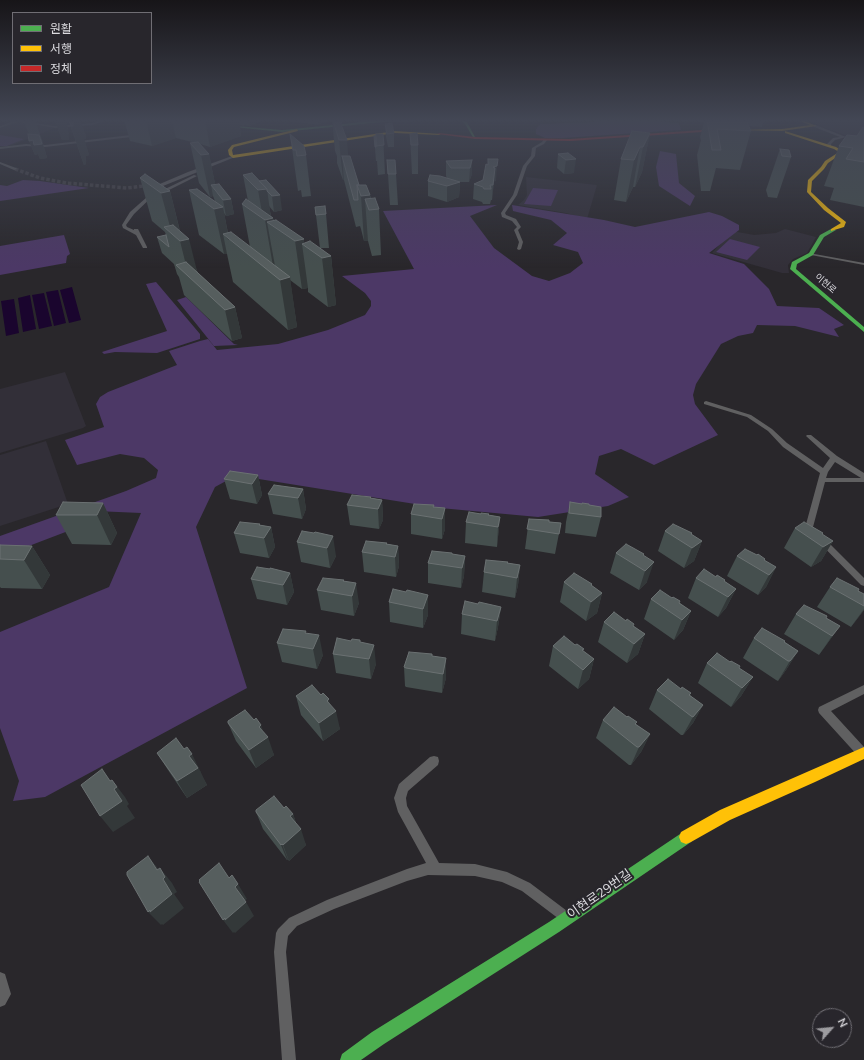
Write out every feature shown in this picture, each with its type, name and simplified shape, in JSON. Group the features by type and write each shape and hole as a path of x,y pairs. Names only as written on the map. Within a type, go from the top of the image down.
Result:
{"street":[{"path":"138,234 125,228 124,225 128,218 157,190 156,187 199,169"},
{"path":"144,247 138,234 129,225 129,220 164,191 209,169"},
{"path":"519,249 521,242 516,230 520,227 514,220 504,216 503,213 514,195 524,169"},
{"name":"이현로","path":"822,169 810,181 809,192 826,209 844,223 842,226 822,236 811,254 794,263 793,269 864,330"},
{"name":"이현로","path":"811,254 864,264"},
{"path":"706,403 749,416 770,430 785,445 823,476 864,480"},
{"path":"809,436 834,458 864,476"},
{"path":"834,458 823,476 809,528 864,583"},
{"path":"863,753 823,710 864,689"},
{"name":"이현로29번길","path":"348,1060 378,1038 604,894 630,874 695,831 725,815 811,778 863,753"},
{"path":"434,761 403,788 400,798 402,808 436,869"},
{"path":"289,1060 280,952 282,933 293,922 331,904 407,875 428,869 475,870 503,876 526,887 567,918"},
{"path":"0,980 4,994 0,1000"}],"shaded area":[{"path":"656,169 678,169 679,183 695,196 690,206 659,186"},
{"path":"526,177 597,185 587,219 566,213 518,205 527,195"},
{"path":"23,180 89,188 0,201 0,185 7,186"},
{"path":"533,188 558,190 551,206 524,204"},
{"path":"497,205 470,216 494,248 532,276 549,281 570,273 583,263 578,252 553,245 567,233 551,220 513,211 512,205 604,220 635,227 709,212 722,216 739,225 739,230 709,253 744,264 769,289 777,306 819,308 844,325 834,329 839,337 795,326 757,325 753,333 738,336 721,344 696,384 693,395 695,404 718,435 654,465 621,449 599,456 595,474 629,497 608,506 538,517 440,508 240,476 215,487 196,527 247,688 45,797 13,801 19,781 0,728 0,632 109,587 141,513 95,511 76,528 0,557 0,536 126,491 156,478 158,470 144,458 120,454 77,465 65,440 104,427 96,404 100,397 108,392 177,365 169,351 208,339 217,350 278,344 328,330 365,315 371,306 371,301 365,293 342,276 414,269 383,211"},
{"path":"785,229 816,237 807,253 793,259 788,265 789,273 782,273 712,253 732,231 754,235 776,233"},
{"path":"64,235 70,254 67,256 66,263 0,275 0,246"},
{"path":"730,239 760,247 747,260 716,252"},
{"path":"156,282 200,334 200,339 157,353 115,352 104,354 102,352 167,331 146,284"},
{"path":"72,287 81,320 69,323 60,290"},
{"path":"58,290 66,323 54,326 46,292"},
{"path":"44,293 52,326 39,329 32,295"},
{"path":"30,295 36,329 23,332 18,298"},
{"path":"186,297 234,344 238,345 214,346 177,300"},
{"path":"14,299 19,333 6,336 1,301"},
{"path":"65,372 86,426 0,453 0,389"},
{"path":"46,441 68,504 0,526 0,455"}],"building":[{"path":"346,169 354,169 359,185 357,185 358,200 354,200"},
{"path":"388,169 396,169 396,174 388,174"},
{"path":"485,169 495,169 493,185 490,185 491,189 484,189 483,187 474,184 483,180"},
{"path":"252,173 267,189 258,190 243,175"},
{"path":"145,174 170,191 161,193 140,178"},
{"path":"430,175 440,176 460,182 447,186 428,181"},
{"path":"266,180 280,195 272,196 259,181"},
{"path":"219,184 231,199 223,200 211,185"},
{"path":"357,185 366,185 370,195 361,196"},
{"path":"197,189 223,207 214,209 189,190"},
{"path":"375,198 379,209 369,210 365,199"},
{"path":"246,199 273,218 265,220 242,204"},
{"path":"325,206 326,214 316,215 315,207"},
{"path":"276,220 304,239 295,241 267,222"},
{"path":"173,225 189,239 180,241 164,227"},
{"path":"231,232 290,277 280,280 223,234"},
{"path":"166,235 169,247 157,237"},
{"path":"310,241 331,256 322,258 302,244"},
{"path":"186,262 235,307 225,310 176,265"},
{"path":"230,471 258,475 252,484 224,479"},
{"path":"274,485 303,489 298,498 268,494"},
{"path":"352,495 382,500 378,509 347,505"},
{"path":"63,502 103,503 97,515 56,515"},
{"path":"570,502 601,507 601,517 569,513"},
{"path":"414,504 434,505 433,507 445,508 442,519 411,514"},
{"path":"469,512 489,514 488,515 500,517 498,527 466,522"},
{"path":"529,519 549,520 549,522 561,523 559,534 527,529"},
{"path":"240,522 260,524 259,525 271,527 264,538 234,533"},
{"path":"804,522 823,533 822,534 833,541 823,547 795,528"},
{"path":"673,524 692,533 691,534 702,541 692,548 665,531"},
{"path":"302,531 333,536 327,548 297,542"},
{"path":"366,541 387,543 386,544 398,546 395,557 362,552"},
{"path":"626,544 644,554 643,555 654,562 645,571 616,553"},
{"path":"0,545 32,546 24,560 0,559"},
{"path":"745,549 757,555 758,554 765,559 764,560 776,567 769,575 737,556"},
{"path":"432,551 465,556 462,568 428,563"},
{"path":"486,560 508,562 507,563 520,565 517,578 484,572"},
{"path":"257,567 270,568 290,573 283,585 251,579"},
{"path":"704,569 716,577 717,575 725,580 724,581 736,589 728,597 696,578"},
{"path":"574,573 592,584 591,585 602,593 591,602 564,582"},
{"path":"323,578 356,583 352,596 317,590"},
{"path":"837,578 859,589 858,591 864,594 864,606 830,587"},
{"path":"393,589 406,592 407,590 428,595 423,609 389,602"},
{"path":"660,590 672,598 673,597 680,601 679,603 691,611 682,620 651,599"},
{"path":"465,601 478,604 479,602 501,607 497,621 462,614"},
{"path":"804,605 827,616 826,618 840,626 832,636 796,614"},
{"path":"614,612 626,621 627,619 634,624 633,626 645,634 634,644 604,622"},
{"path":"762,628 785,641 784,642 798,651 790,661 754,638"},
{"path":"283,629 306,631 305,633 319,635 313,649 277,643"},
{"path":"564,636 575,645 577,644 584,649 582,650 594,659 583,670 553,646"},
{"path":"337,638 351,641 352,639 360,640 360,642 374,645 369,659 333,654"},
{"path":"409,652 432,654 432,656 446,658 443,674 404,667"},
{"path":"717,653 730,662 731,661 740,666 739,668 753,677 742,688 707,663"},
{"path":"668,679 681,689 682,687 691,693 689,695 703,705 693,717 657,690"},
{"path":"312,685 321,695 323,693 329,699 327,701 336,711 319,723 296,696"},
{"path":"614,707 627,717 628,716 637,722 635,724 650,734 639,747 637,747 603,720"},
{"path":"245,710 254,720 256,718 261,725 259,727 268,737 249,750 228,723 228,721"},
{"path":"176,738 184,749 187,747 192,754 189,756 198,768 177,781 157,753"},
{"path":"102,769 110,781 112,780 117,787 114,789 122,801 100,816 81,785"},
{"path":"274,796 284,808 286,806 293,814 290,816 301,829 283,845 281,845 256,812 256,810"},
{"path":"148,856 157,870 160,868 165,877 163,879 172,894 150,912 150,910 148,912 127,875 127,872"},
{"path":"219,863 229,878 232,875 238,884 235,887 246,902 225,920 225,918 223,920 199,882 199,880"}],"tunnel":[{"path":"16,169 40,178 66,183 127,188 152,185"}],"traffic: fast":[{"path":"833,230 822,236 811,254 794,263 793,269 864,330"},
{"path":"348,1060 378,1038 554,927 686,837"}],"traffic: slow":[{"path":"822,169 810,181 809,192 826,209 844,223 842,226 833,230"},
{"path":"686,837 725,815 811,778 864,753"}]}
